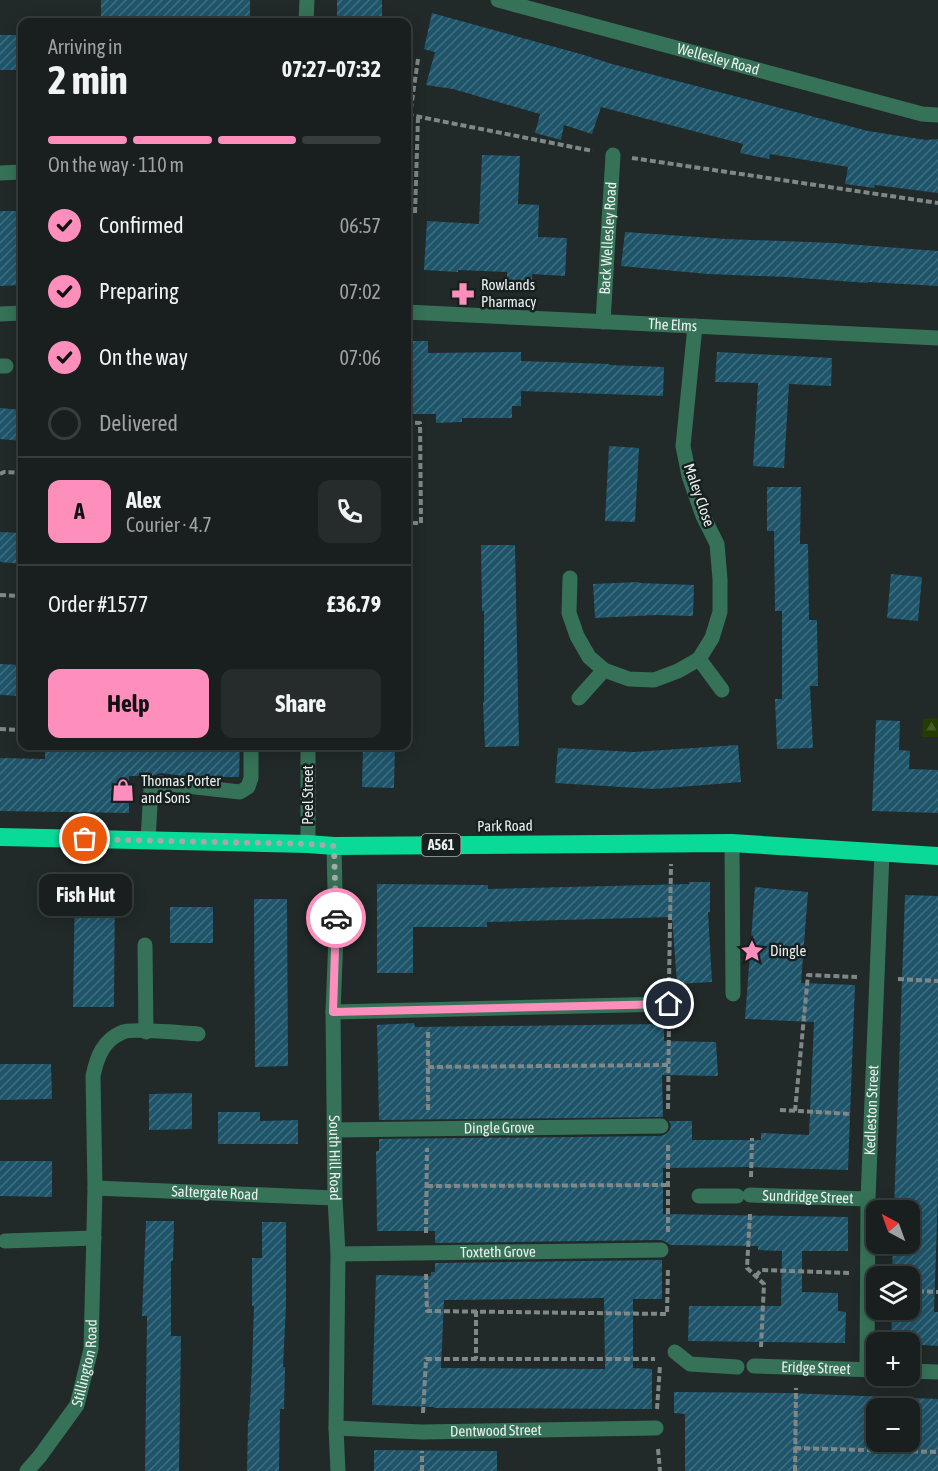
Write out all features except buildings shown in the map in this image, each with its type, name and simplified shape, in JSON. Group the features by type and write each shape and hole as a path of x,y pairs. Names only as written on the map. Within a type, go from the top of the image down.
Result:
{"highway":[{"name":"Park Road","path":"0,837 334,846 732,843 938,856"}],"street":[{"path":"306,18 307,0"},
{"name":"Wellesley Road","path":"498,0 922,114 938,115"},
{"name":"Back Wellesley Road","path":"603,322 613,155"},
{"path":"0,173 18,172"},
{"name":"The Elms","path":"411,312 938,338"},
{"path":"0,314 18,313"},
{"name":"Maley Close","path":"696,326 683,446 689,476 703,516 717,544 720,579 720,612 712,638 699,659"},
{"path":"570,578 569,613 577,636 589,657 604,670 629,680 654,680 678,671 699,659 722,690"},
{"path":"579,698 604,670"},
{"path":"148,840 151,788 160,783 240,792 248,787 251,778 251,750"},
{"name":"Peel Street","path":"308,750 308,844"},
{"path":"732,843 733,994"},
{"name":"South Hill Road","path":"334,846 336,936 333,1012 335,1198 338,1254 336,1428 338,1471"},
{"name":"Kedleston Street","path":"868,1266 868,1199 882,853"},
{"path":"145,945 146,1032"},
{"path":"333,1012 669,1004"},
{"name":"Stillington Road","path":"27,1471 77,1406 91,1348 95,1188 93,1076 97,1058 107,1042 124,1031 198,1034"},
{"name":"Dingle Grove","path":"335,1130 665,1123"},
{"name":"Saltergate Road","path":"95,1188 335,1198"},
{"name":"Sundridge Street","path":"699,1196 868,1199"},
{"path":"5,1241 94,1238"},
{"name":"Toxteth Grove","path":"338,1254 661,1250"},
{"path":"675,1352 690,1364 737,1367"},
{"name":"Eridge Street","path":"757,1366 866,1370"},
{"path":"920,1371 938,1372"},
{"name":"Dentwood Street","path":"336,1428 422,1432 656,1428"}],"path":[{"path":"411,108 418,59"},
{"path":"411,115 613,155 938,203"},
{"path":"415,213 418,117"},
{"path":"411,422 420,423 421,523 411,523"},
{"path":"0,474 18,473"},
{"path":"0,595 18,596"},
{"path":"0,729 18,730"},
{"path":"665,1123 669,1065 672,843"},
{"path":"795,1111 808,975 938,981"},
{"path":"429,1009 427,1311 668,1314 668,1267"},
{"path":"428,1067 669,1065"},
{"path":"780,1110 871,1115"},
{"path":"752,1138 744,1196 747,1268 764,1284 757,1366"},
{"path":"668,1141 668,1232"},
{"path":"427,1186 668,1185"},
{"path":"756,1276 761,1270 866,1273"},
{"path":"920,1291 938,1292"},
{"path":"476,1311 476,1359"},
{"path":"422,1432 426,1359 660,1359 656,1428 660,1471"},
{"path":"795,1471 796,1367"},
{"path":"795,1448 938,1452"}],"green space":[{"path":"938,718 938,737 922,737 923,719"}],"way so far":[{"path":"85,839 334,846 336,918"}],"place":[{"name":"Rowlands Pharmacy","path":"463,294"},
{"name":"Thomas Porter and Sons","path":"123,790"},
{"name":"Fish Hut","path":"85,839"},
{"name":"Dingle","path":"752,951"}],"route":[{"path":"336,918 333,1012 669,1004"}]}
